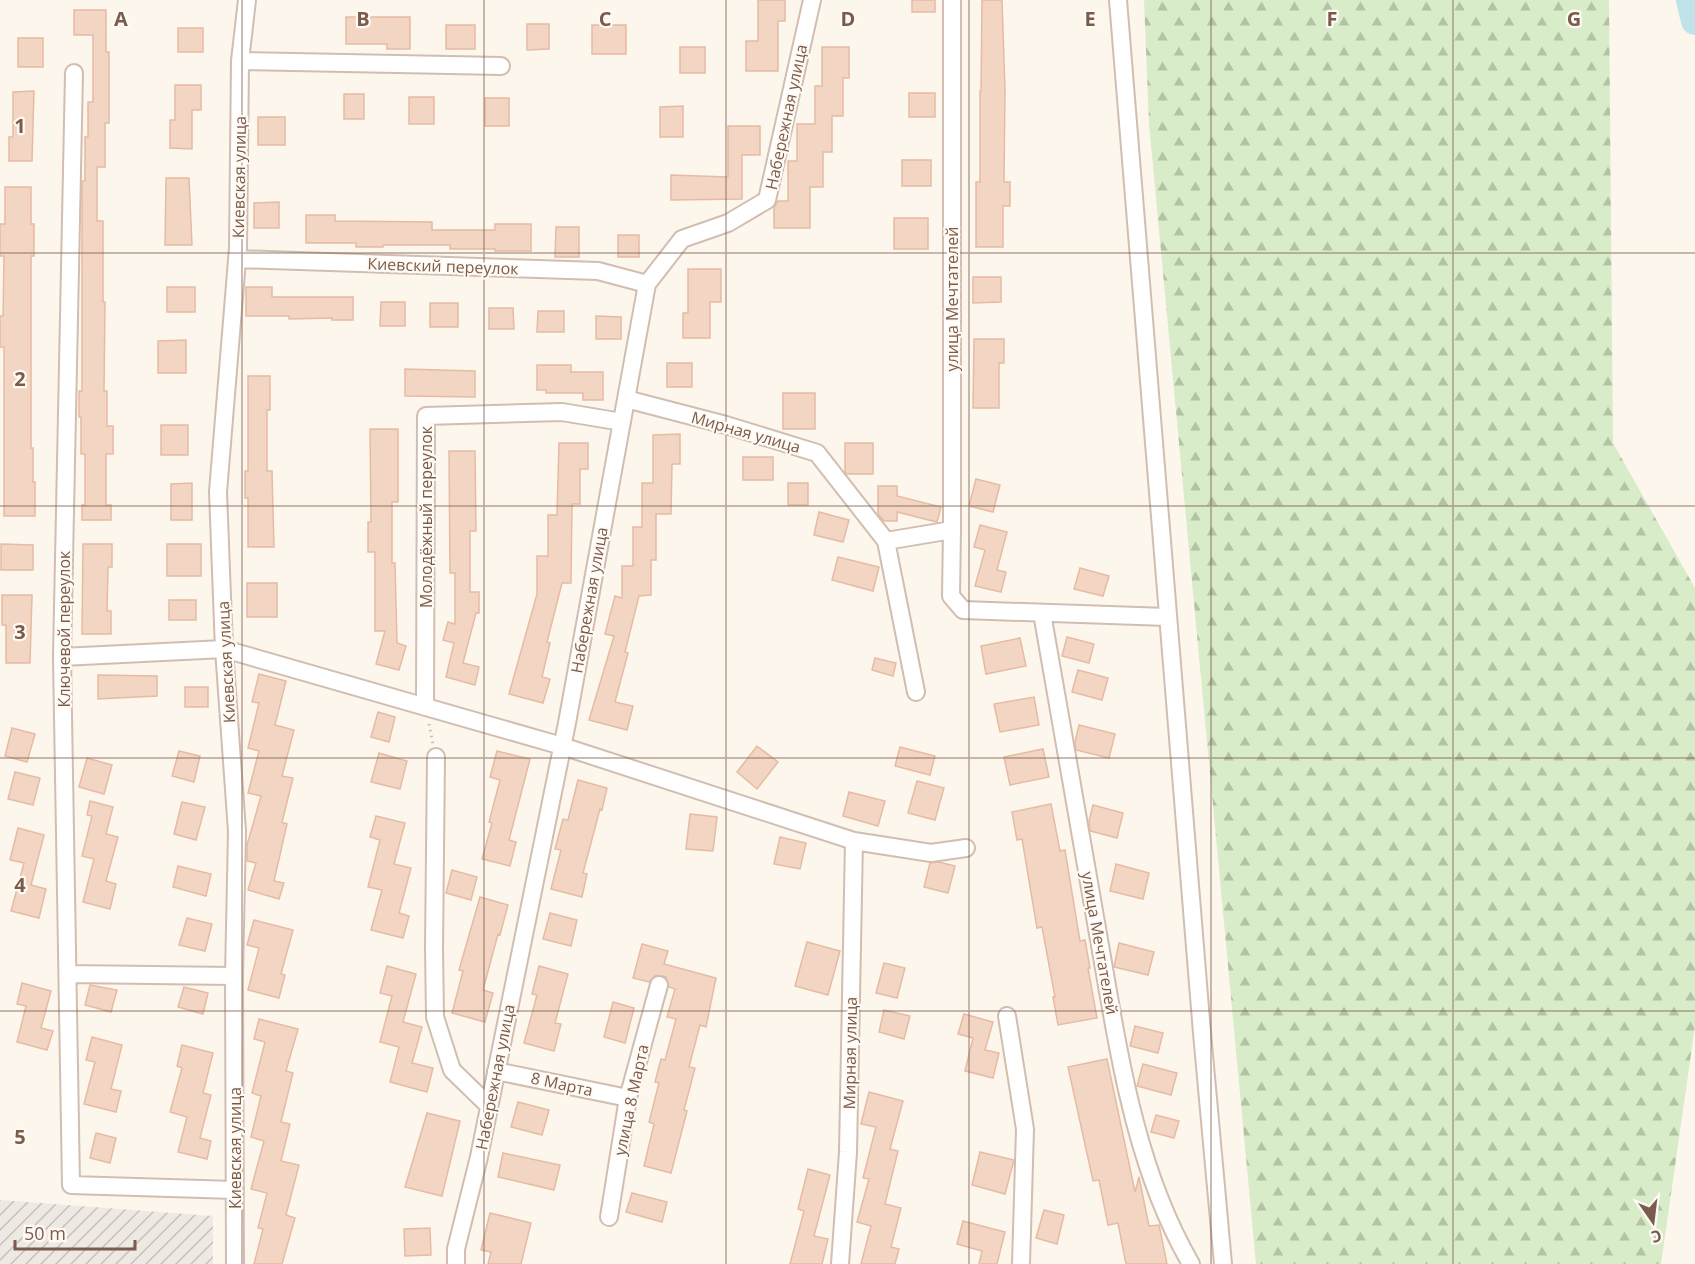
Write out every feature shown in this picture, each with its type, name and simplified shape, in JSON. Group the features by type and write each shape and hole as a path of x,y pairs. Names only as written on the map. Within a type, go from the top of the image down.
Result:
{"street":[{"name":"Киевская улица","path":"235,1264 234,976 237,831 224,649 218,492 237,259 240,61 247,0"},
{"name":"Набережная улица","path":"456,1264 456,1249 489,1106 562,746 648,285 682,239 728,223 767,200 812,0"},
{"name":"улица Мечтателей","path":"952,0 951,596 963,610 1167,617"},
{"path":"1118,0 1167,617 1223,1264"},
{"path":"240,61 501,66"},
{"name":"Ключевой переулок","path":"74,73 62,657 71,1185 234,1190"},
{"name":"Киевский переулок","path":"237,259 598,271 648,285"},
{"name":"Мирная улица","path":"626,399 726,425 817,453 886,541 916,692"},
{"name":"Молодёжный переулок","path":"425,707 426,416 562,412 622,422"},
{"path":"886,541 952,530"},
{"name":"улица Мечтателей","path":"1042,613 1123,1075 1150,1174 1173,1233 1191,1264"},
{"path":"62,657 224,649 562,746 854,841 931,853 966,848"},
{"path":"436,757 435,1017 452,1070 489,1106"},
{"name":"Мирная улица","path":"840,1264 848,1152 854,841"},
{"path":"68,974 234,976"},
{"name":"улица 8 Марта","path":"609,1217 628,1098 659,985"},
{"path":"1007,1016 1024,1129 1021,1264"},
{"name":"8 Марта","path":"496,1071 628,1098"}],"path":[{"path":"425,707 436,757"}],"shaded area":[{"path":"0,1200 213,1216 213,1264 0,1264"}],"green space":[{"path":"1144,0 1609,0 1613,443 1695,588 1695,1026 1661,1264 1256,1264 1149,123"}],"building":[{"path":"758,0 785,0 785,21 778,21 778,71 746,71 746,41 758,41"},
{"path":"912,0 935,0 935,12 912,12"},
{"path":"982,0 1002,0 1005,91 1004,182 1010,182 1010,206 1003,206 1003,247 976,247 976,182 980,182"},
{"path":"74,10 106,10 106,52 109,52 109,123 105,123 105,167 97,167 97,221 103,221 104,391 107,391 107,426 113,426 113,454 106,454 106,505 111,505 111,520 82,520 82,505 85,505 85,454 81,454 79,391 82,391 82,181 85,181 88,102 93,102 93,35 74,35"},
{"path":"346,17 410,17 410,49 387,49 387,44 346,44"},
{"path":"527,24 549,24 549,49 527,50"},
{"path":"446,25 475,25 475,49 446,49"},
{"path":"592,25 626,25 626,54 592,54"},
{"path":"178,28 203,28 203,52 178,52"},
{"path":"18,38 43,38 43,67 18,67"},
{"path":"680,47 705,47 705,73 680,73"},
{"path":"822,47 849,47 849,78 843,78 843,116 832,116 832,152 823,152 823,187 810,187 810,228 774,228 774,207 778,201 788,201 788,161 797,161 797,124 815,124 815,86 822,86"},
{"path":"175,85 201,85 201,110 192,110 192,149 170,148 170,120 175,120"},
{"path":"34,91 32,161 9,161 9,137 13,137 13,92"},
{"path":"909,93 935,93 935,117 909,117"},
{"path":"344,94 364,94 364,119 344,119"},
{"path":"409,97 434,97 434,124 409,124"},
{"path":"485,98 509,98 509,126 485,126"},
{"path":"683,106 683,137 660,137 660,107"},
{"path":"258,117 285,117 285,145 258,145"},
{"path":"728,126 760,126 760,155 742,155 742,199 671,200 671,175 728,177"},
{"path":"902,160 931,160 931,186 902,186"},
{"path":"166,178 189,178 192,245 165,245"},
{"path":"5,187 31,187 34,256 31,256 31,448 33,448 33,482 35,482 35,516 4,516 4,347 0,347 0,316 3,316 4,256 0,256 0,224 5,224"},
{"path":"279,202 279,228 254,228 254,203"},
{"path":"306,215 335,215 335,221 432,222 432,230 495,230 495,224 531,224 531,251 450,249 450,245 356,247 356,243 306,243"},
{"path":"894,218 928,218 928,249 894,249"},
{"path":"556,227 579,227 579,257 555,257"},
{"path":"618,235 639,235 639,257 618,257"},
{"path":"688,269 721,269 721,302 710,302 710,338 683,338 683,313 688,313"},
{"path":"973,277 1001,277 1001,302 973,303"},
{"path":"167,287 195,287 195,312 167,312"},
{"path":"246,287 272,287 272,297 353,297 353,320 246,316"},
{"path":"381,302 405,302 405,326 380,326"},
{"path":"430,303 458,303 458,327 430,327"},
{"path":"489,308 513,308 514,329 489,329"},
{"path":"538,311 564,311 564,332 537,332"},
{"path":"596,316 621,317 621,339 596,339"},
{"path":"974,339 1004,339 1004,363 999,363 999,408 973,408"},
{"path":"186,340 186,373 158,373 158,341"},
{"path":"667,363 692,363 692,387 667,387"},
{"path":"537,365 571,365 571,372 603,372 603,400 583,400 583,393 546,393 546,390 537,390"},
{"path":"405,369 475,371 475,397 405,396"},
{"path":"248,376 270,376 270,410 267,410 267,471 272,471 274,547 248,547 248,498 245,498 245,471 248,471"},
{"path":"783,393 815,393 815,429 783,429"},
{"path":"161,425 188,425 188,455 161,455"},
{"path":"370,429 398,429 398,502 392,502 392,563 395,563 397,643 406,646 399,670 376,664 385,631 375,631 375,552 368,552 368,522 371,522"},
{"path":"680,434 680,464 672,464 671,514 656,514 656,560 651,560 651,595 639,596 625,652 628,653 615,702 633,706 627,730 589,720 614,636 605,634 615,596 622,598 622,566 633,566 633,527 642,527 642,483 653,483 653,435"},
{"path":"559,443 588,443 588,469 580,469 580,504 572,504 571,583 562,583 547,642 550,643 542,677 550,679 543,703 509,694 537,594 537,556 548,556 548,515 557,515"},
{"path":"845,443 873,443 873,474 847,474 845,472"},
{"path":"449,451 475,451 476,531 470,531 470,592 479,592 479,613 476,613 463,663 479,667 475,685 446,677 454,643 443,640 448,622 455,624 455,573 450,573"},
{"path":"743,457 773,457 773,480 743,480"},
{"path":"976,479 1000,485 993,512 969,506"},
{"path":"192,483 192,520 171,520 171,484"},
{"path":"788,483 808,483 808,505 788,505"},
{"path":"878,486 897,486 897,496 941,507 937,522 897,512 897,521 884,521 878,514"},
{"path":"819,512 849,520 843,542 814,535"},
{"path":"980,525 1007,532 997,570 1006,572 1001,592 975,586 985,550 974,547"},
{"path":"1,544 33,545 33,570 1,570"},
{"path":"83,544 112,544 112,567 108,567 107,611 111,611 111,634 82,634"},
{"path":"167,544 201,544 201,576 167,576"},
{"path":"838,557 879,567 873,591 832,580"},
{"path":"1080,568 1109,576 1103,596 1074,589"},
{"path":"247,583 277,583 277,617 247,617"},
{"path":"2,595 32,595 30,663 6,663 6,625 2,625"},
{"path":"169,600 196,600 196,620 169,620"},
{"path":"1067,637 1094,644 1089,663 1062,656"},
{"path":"1020,638 1026,666 986,674 981,646"},
{"path":"875,658 896,663 893,676 872,670"},
{"path":"1078,670 1108,678 1102,700 1072,692"},
{"path":"259,674 286,681 275,725 294,730 282,776 293,778 282,822 287,824 274,881 284,883 279,899 248,890 256,863 247,861 247,845 261,796 248,793 259,751 248,748 259,703 252,702"},
{"path":"98,675 157,676 157,696 98,699"},
{"path":"185,687 208,687 208,707 185,707"},
{"path":"1034,697 1039,725 1000,732 994,704"},
{"path":"378,712 395,717 389,742 371,737"},
{"path":"1079,725 1115,734 1109,758 1076,750 1075,742"},
{"path":"12,728 35,734 27,762 5,756"},
{"path":"757,746 778,762 757,789 737,772"},
{"path":"900,747 935,756 930,775 895,766"},
{"path":"1043,749 1049,777 1010,785 1004,757"},
{"path":"179,751 200,756 194,782 172,776"},
{"path":"497,751 530,759 509,840 516,842 510,866 482,859 500,780 490,777"},
{"path":"379,753 407,761 400,789 371,782"},
{"path":"87,758 112,765 104,794 79,787"},
{"path":"15,772 40,778 33,805 8,799"},
{"path":"578,780 607,788 583,873 587,874 582,897 551,889 561,850 555,849 563,819 568,820"},
{"path":"917,781 944,788 935,820 908,813"},
{"path":"849,792 885,801 878,826 843,816"},
{"path":"90,801 113,807 106,834 118,837 106,881 116,884 110,909 83,902 94,859 82,856 92,816 87,815"},
{"path":"182,802 205,807 196,840 174,834"},
{"path":"1051,804 1060,851 1065,850 1080,941 1085,940 1097,1018 1058,1025 1042,927 1037,928 1022,839 1017,840 1012,812"},
{"path":"1093,805 1123,813 1117,838 1090,831 1089,821"},
{"path":"690,814 717,817 713,851 686,849"},
{"path":"376,816 405,823 394,864 411,868 399,913 409,916 403,938 371,930 382,890 368,887 380,840 370,837"},
{"path":"18,828 44,835 31,885 46,889 39,918 11,911 24,863 10,860"},
{"path":"780,837 806,843 800,869 774,864"},
{"path":"939,862 955,866 948,893 924,887 930,863"},
{"path":"1116,864 1149,873 1143,899 1110,891"},
{"path":"178,866 211,874 206,896 173,887"},
{"path":"452,870 477,877 471,900 446,893"},
{"path":"480,897 508,905 483,990 493,993 485,1022 452,1013 463,971 459,970"},
{"path":"550,913 577,920 571,946 543,939"},
{"path":"187,918 212,924 205,951 179,945"},
{"path":"254,920 293,930 281,974 285,975 279,998 248,990 259,948 247,945"},
{"path":"807,942 840,951 828,995 795,986"},
{"path":"1119,943 1154,952 1148,975 1114,967"},
{"path":"642,944 668,951 664,964 716,978 706,1027 700,1025 689,1067 695,1068 671,1173 644,1166 654,1124 649,1122 659,1083 655,1082 661,1059 665,1060 676,1019 667,1017 675,989 669,987 666,977 656,975 649,982 633,978"},
{"path":"884,963 905,968 897,998 876,993"},
{"path":"387,966 416,974 403,1022 422,1027 412,1063 433,1068 427,1092 390,1082 399,1047 380,1042 392,996 380,993"},
{"path":"539,966 568,974 555,1023 561,1024 554,1051 524,1043 537,995 532,994"},
{"path":"22,983 51,991 41,1028 53,1031 47,1050 17,1042 26,1006 17,1004"},
{"path":"90,985 117,990 111,1012 85,1005"},
{"path":"184,987 208,993 203,1014 178,1007"},
{"path":"613,1002 634,1008 625,1043 604,1037"},
{"path":"884,1010 910,1016 904,1039 879,1032"},
{"path":"964,1014 993,1022 985,1050 999,1053 993,1078 965,1071 973,1038 958,1034"},
{"path":"259,1019 298,1029 286,1071 293,1073 281,1122 290,1124 281,1161 299,1165 286,1215 295,1218 282,1264 254,1264 263,1229 258,1228 267,1193 251,1189 264,1141 251,1137 261,1096 252,1093 265,1042 254,1039"},
{"path":"1135,1026 1163,1033 1158,1053 1130,1046"},
{"path":"92,1037 122,1045 111,1089 121,1091 116,1112 84,1104 95,1062 86,1060"},
{"path":"182,1045 213,1053 203,1093 211,1095 200,1138 211,1141 207,1159 178,1152 187,1117 170,1112 182,1068 177,1066"},
{"path":"1107,1059 1135,1192 1139,1177 1149,1226 1159,1225 1167,1264 1126,1264 1118,1223 1108,1225 1099,1180 1093,1181 1068,1067"},
{"path":"1143,1064 1177,1073 1171,1095 1137,1086"},
{"path":"869,1092 903,1101 890,1149 898,1151 885,1204 901,1208 891,1247 899,1249 895,1264 861,1264 871,1226 857,1222 869,1179 863,1178 876,1127 861,1124"},
{"path":"518,1102 549,1110 542,1135 511,1127"},
{"path":"427,1113 460,1121 442,1196 405,1187"},
{"path":"1156,1115 1179,1121 1174,1138 1151,1132"},
{"path":"96,1133 116,1138 110,1163 90,1158"},
{"path":"980,1152 1014,1160 1005,1194 972,1185"},
{"path":"503,1153 560,1165 554,1190 498,1177"},
{"path":"808,1169 830,1175 814,1236 828,1239 822,1264 790,1264 804,1211 798,1209"},
{"path":"632,1193 667,1202 662,1222 626,1212"},
{"path":"1044,1210 1064,1215 1057,1244 1036,1238"},
{"path":"490,1213 531,1223 521,1264 488,1264 491,1252 481,1250"},
{"path":"963,1221 1005,1232 997,1264 979,1264 982,1251 957,1244"},
{"path":"430,1228 431,1255 405,1256 404,1229"}],"waterway":[{"path":"1690,0 1695,21"}]}
